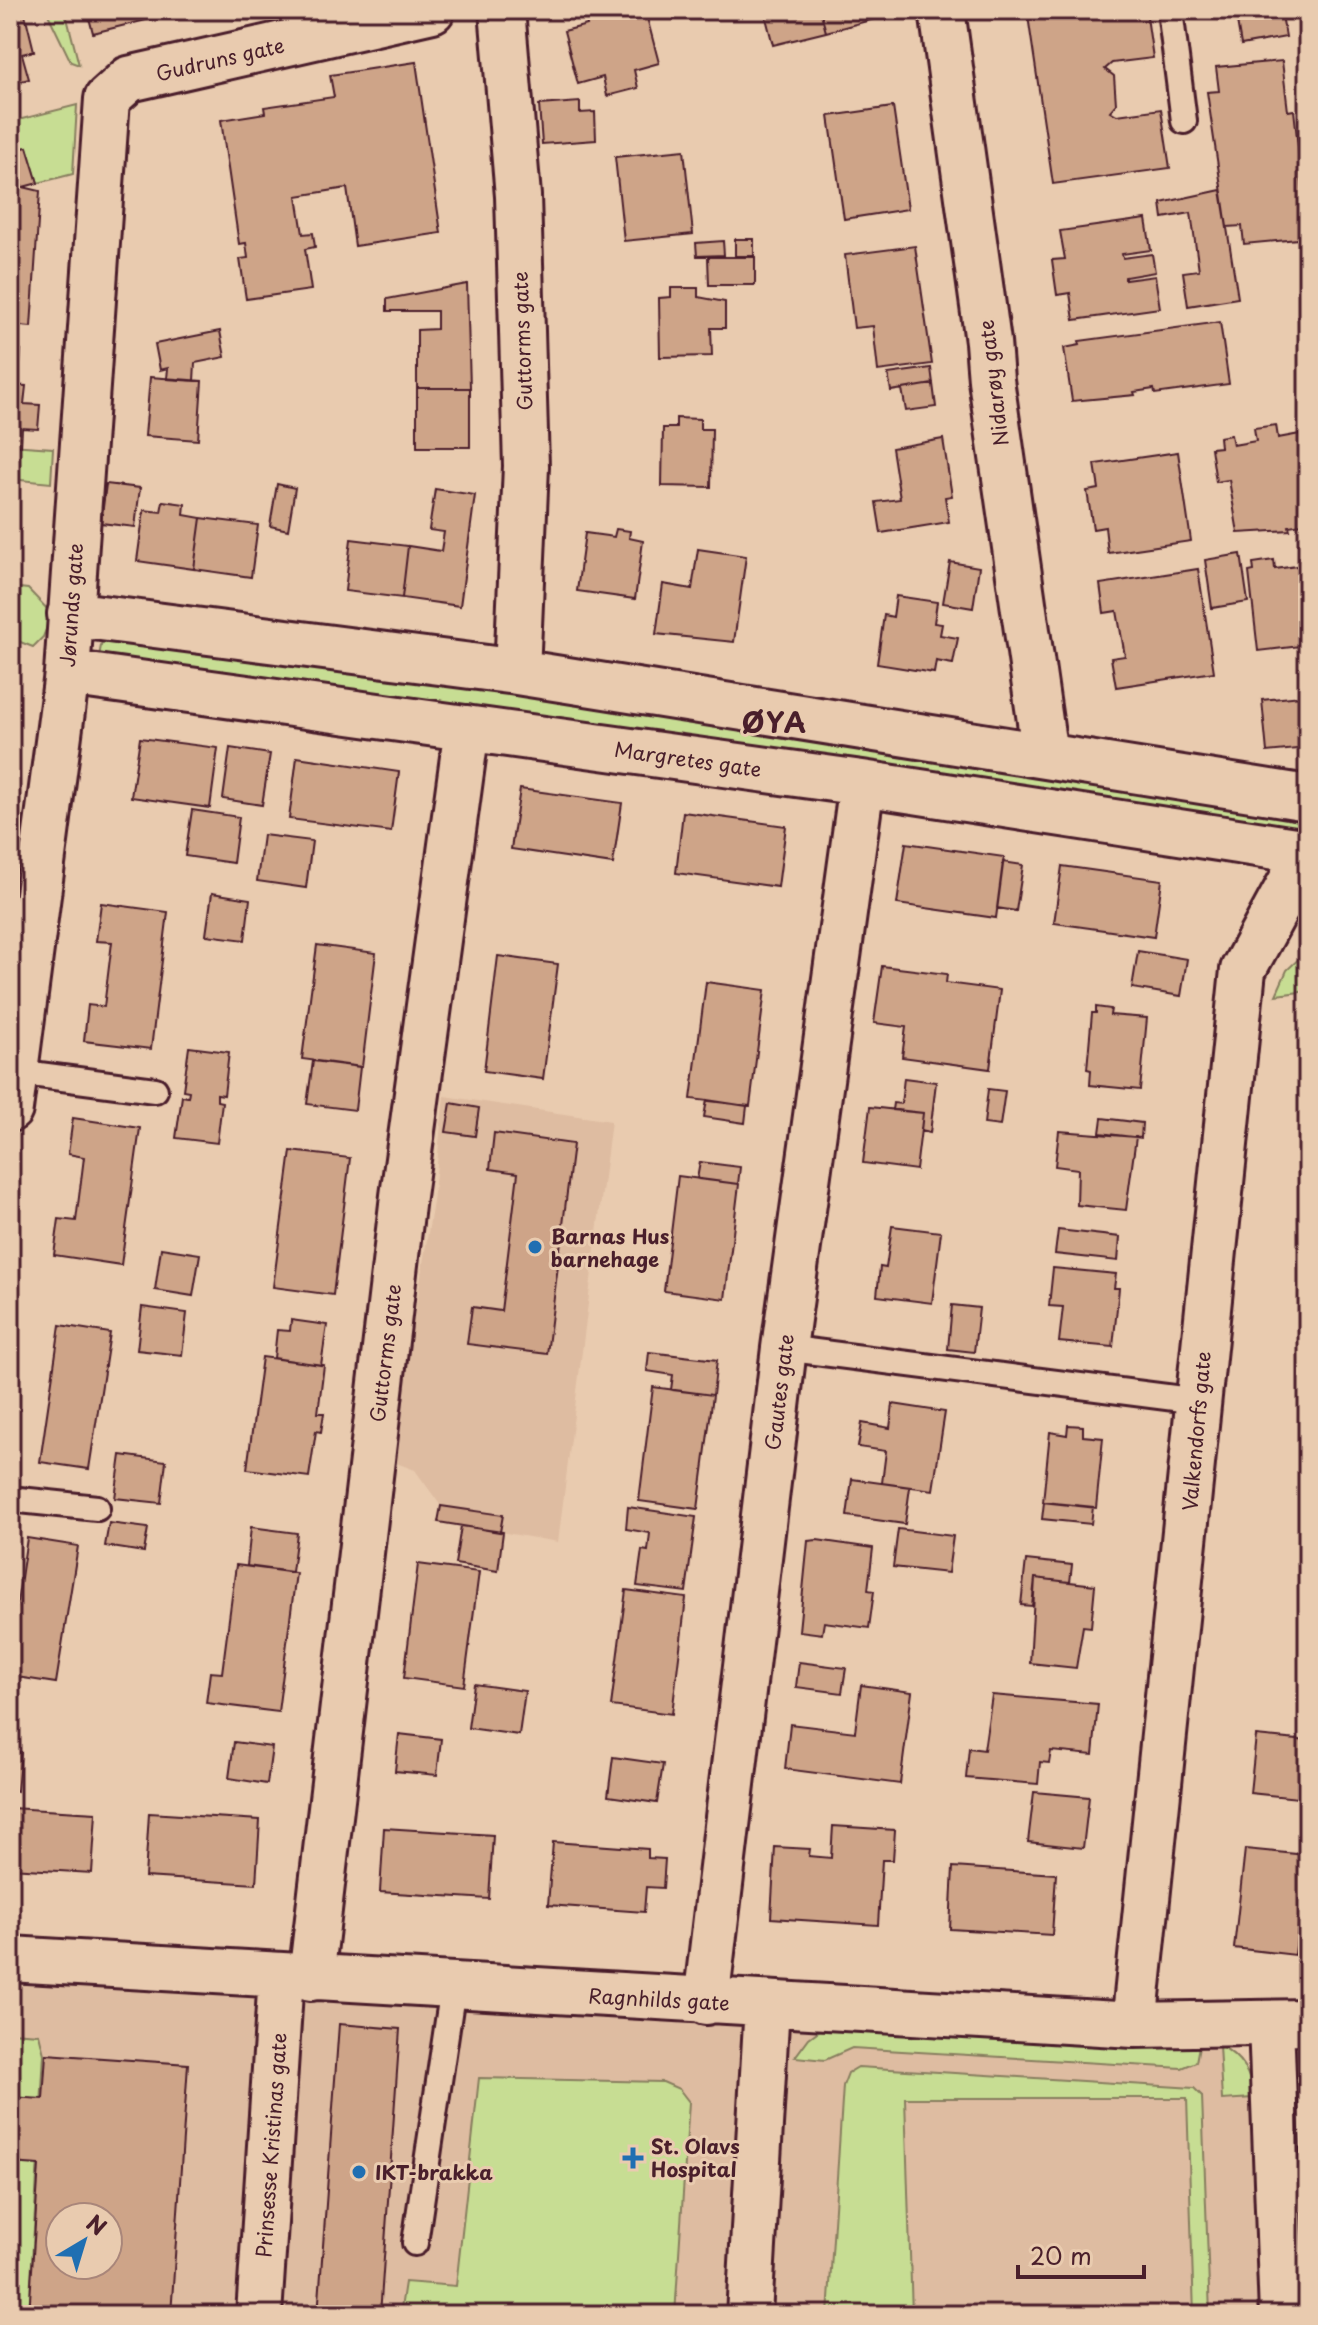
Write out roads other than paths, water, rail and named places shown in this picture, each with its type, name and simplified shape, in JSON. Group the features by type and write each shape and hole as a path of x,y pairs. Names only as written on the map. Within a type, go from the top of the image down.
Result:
{"street":[{"name":"Gudruns gate","path":"107,99 129,79 432,10"},
{"name":"Guttorms gate","path":"502,10 518,196 526,466 517,672"},
{"name":"Nidarøy gate","path":"942,10 1045,756"},
{"name":"Jørunds gate","path":"13,1090 67,673 107,99"},
{"path":"70,614 517,672 1308,798"},
{"name":"Margretes gate","path":"67,673 862,783 1308,852"},
{"name":"Guttorms gate","path":"296,1977 467,728"},
{"name":"Gautes gate","path":"706,2002 784,1348 862,783"},
{"name":"Valkendorfs gate","path":"1134,2025 1243,970 1308,852"},
{"name":"Ragnhilds gate","path":"10,1959 1134,2025 1290,2023"},
{"name":"Prinsesse Kristinas gate","path":"259,2315 296,1977"},
{"path":"749,2315 767,2005"},
{"path":"1282,2315 1290,2023"}],"lane":[{"path":"1170,10 1184,121"},
{"path":"13,1090 155,1090"},
{"path":"784,1348 1198,1401"},
{"path":"10,1499 97,1508"},
{"path":"415,2243 453,1987"}],"place":[{"name":"Barnas Hus barnehage","path":"535,1247"},
{"name":"St. Olavs Hospital","path":"633,2158"},
{"name":"IKT-brakka","path":"359,2172"}],"district":[{"name":"ØYA","path":"775,721"}]}
